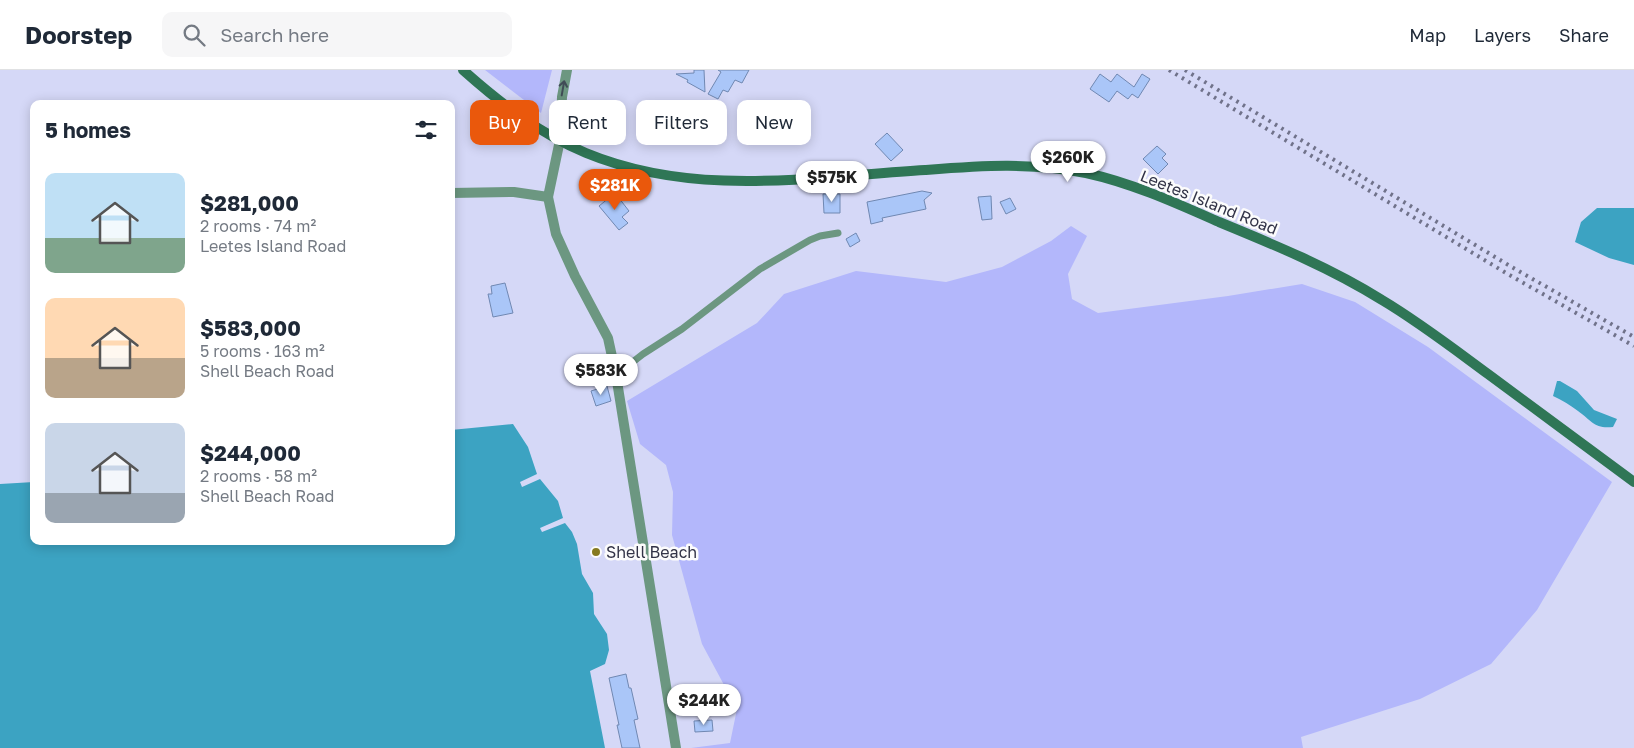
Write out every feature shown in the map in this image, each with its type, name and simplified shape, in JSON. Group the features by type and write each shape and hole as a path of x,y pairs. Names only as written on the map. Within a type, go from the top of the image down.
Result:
{"main road":[{"name":"Leetes Island Road","path":"463,70 511,110 549,133"},
{"name":"Leetes Island Road","path":"570,145 585,153 634,169 697,180 759,182 970,167 1015,166 1066,170 1125,184 1188,208 1294,254 1382,300 1449,346 1634,482"}],"street":[{"path":"562,100 566,70"},
{"path":"559,145 548,197 556,234 575,276 608,338 616,375 676,748"},
{"path":"455,193 514,192 548,197"}],"lane":[{"path":"616,375 643,354 682,329 760,269 810,240 838,233"}],"shaded area":[{"path":"485,70 552,70 541,113 539,111 539,100 524,100"},
{"path":"1597,208 1634,208 1634,265 1609,258 1575,242 1581,222"},
{"path":"1071,226 1087,236 1068,274 1072,299 1098,313 1302,284 1355,302 1428,347 1612,482 1537,610 1491,664 1420,699 1301,737 1303,748 691,748 730,743 737,709 702,644 672,535 673,492 666,465 640,444 627,401 757,323 784,294 856,271 946,282 1002,267 1051,241"},
{"path":"1557,381 1577,391 1594,410 1617,419 1613,427 1597,425 1553,396"},
{"path":"513,424 528,447 537,474 520,482 522,487 540,479 558,501 563,518 540,528 542,532 565,523 572,532 577,544 582,574 593,593 594,614 607,634 609,650 605,664 590,671 605,748 0,748 0,484 30,482 30,545 455,545 455,430"}],"building":[{"path":"694,70 704,70 705,92 676,74 694,73"},
{"path":"718,70 749,70 742,83 735,80 728,92 723,90 718,99 708,94 721,72"},
{"path":"1100,74 1111,82 1117,74 1134,87 1142,74 1150,79 1138,98 1132,94 1128,99 1117,91 1109,102 1090,89"},
{"path":"887,133 903,150 891,161 875,144"},
{"path":"1157,146 1166,154 1162,158 1168,164 1158,174 1143,159"},
{"path":"922,191 932,193 924,200 926,209 882,218 883,221 871,224 867,202"},
{"path":"615,193 629,211 622,217 628,223 619,230 599,206"},
{"path":"823,194 840,194 840,213 824,213"},
{"path":"991,196 992,219 982,220 978,197"},
{"path":"1010,198 1016,209 1006,214 1000,202"},
{"path":"856,233 860,241 850,247 846,239"},
{"path":"505,283 513,313 493,317 488,294 492,294 491,286"},
{"path":"607,386 611,401 596,406 591,391"},
{"path":"626,674 638,719 634,720 640,748 622,748 617,725 619,725 609,678"},
{"path":"712,720 713,731 695,732 694,721"}],"railway":[{"path":"1169,70 1506,273 1634,346"},
{"path":"1185,70 1510,266 1634,337"}],"place":[{"name":"Shell Beach","path":"596,552"}]}
